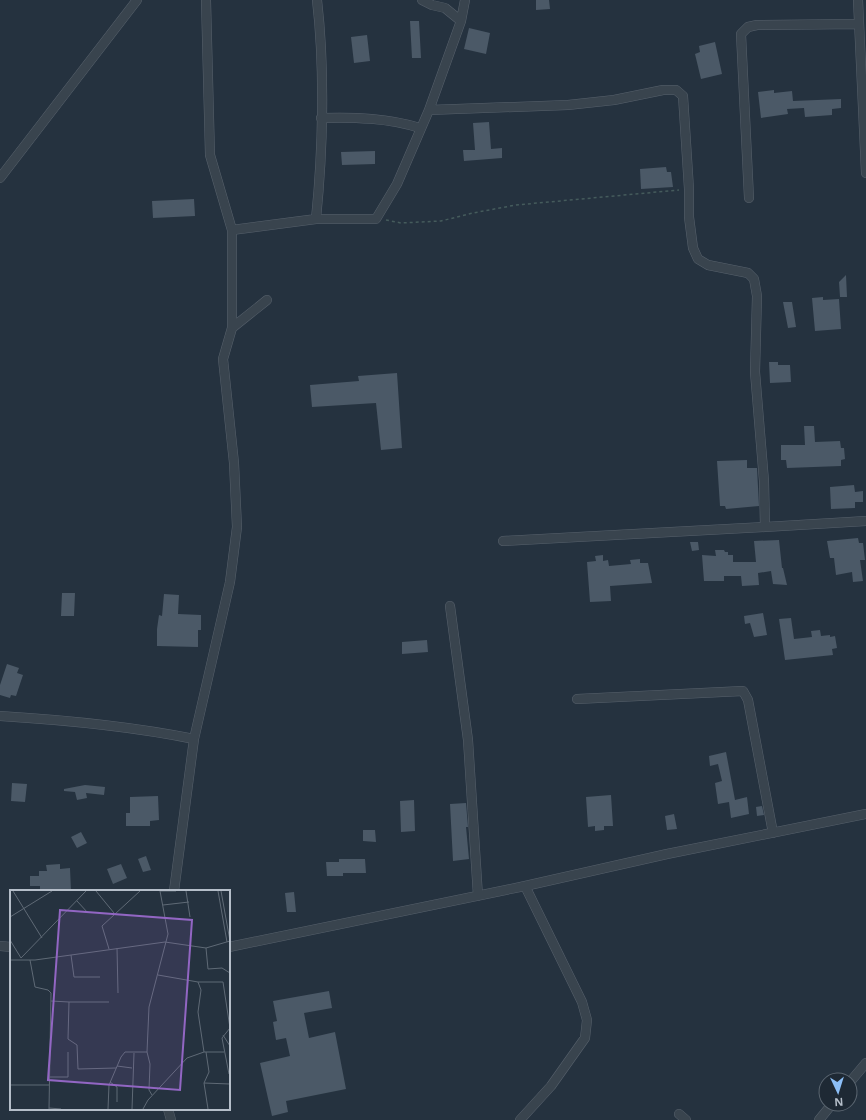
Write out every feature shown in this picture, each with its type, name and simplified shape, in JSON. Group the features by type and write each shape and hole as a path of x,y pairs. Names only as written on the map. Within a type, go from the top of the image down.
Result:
{"street":[{"path":"0,178 137,0"},
{"path":"174,890 194,739 230,582 237,527 234,463 224,359 232,328 232,230 210,155 206,0"},
{"path":"316,219 319,193 321,118 319,20 317,0"},
{"path":"422,0 432,5 445,8 461,21"},
{"path":"232,230 316,219 376,219 397,184 429,110 461,21 465,0"},
{"path":"858,0 866,173"},
{"path":"749,198 741,34 748,27 757,25 859,24"},
{"path":"429,110 568,105 614,100 663,90 676,90 683,96 689,189 689,217 693,248 698,259 708,265 748,272 754,279 757,296 754,372 764,481 764,526"},
{"path":"321,118 350,118 402,122 420,128"},
{"path":"232,328 267,300"},
{"path":"504,541 866,521"},
{"path":"450,606 468,740 478,896"},
{"path":"577,699 743,691 748,700 773,833"},
{"path":"0,716 70,721 154,731 194,739"},
{"path":"230,947 478,896 667,854 866,814"},
{"path":"520,1120 551,1086 585,1038 587,1020 582,1002 525,886"},
{"path":"0,946 10,947"},
{"path":"858,1072 866,1062"},
{"path":"168,1110 171,1120"},
{"path":"819,1120 826,1112"}],"path":[{"path":"376,219 401,223 440,221 516,205 689,189"}],"building":[{"path":"536,0 549,0 550,9 536,10"},
{"path":"410,21 419,21 421,58 412,58"},
{"path":"469,28 490,33 486,54 464,49"},
{"path":"367,35 370,61 354,63 351,37"},
{"path":"715,42 722,74 701,79 695,54 700,52 699,46"},
{"path":"774,90 774,93 792,91 793,101 841,99 841,108 832,109 832,115 805,117 804,108 787,109 788,114 761,118 758,92"},
{"path":"489,122 491,149 502,148 502,158 464,161 463,150 475,150 473,123"},
{"path":"375,151 375,164 342,165 341,152"},
{"path":"666,167 667,172 671,172 673,187 641,189 640,169"},
{"path":"194,199 195,216 153,218 152,201"},
{"path":"846,275 847,297 840,297 839,282"},
{"path":"823,297 823,300 839,299 841,329 815,331 812,298"},
{"path":"783,302 792,302 796,327 788,328"},
{"path":"769,362 778,362 778,365 790,365 791,382 770,383"},
{"path":"397,373 402,448 381,450 376,403 312,407 310,385 359,381 358,376"},
{"path":"804,426 814,426 815,442 840,441 841,448 844,448 845,459 841,460 841,466 787,468 786,460 781,460 781,445 805,445"},
{"path":"747,460 747,468 757,468 759,506 726,509 725,506 720,506 717,461"},
{"path":"854,485 855,492 863,491 863,502 855,502 855,508 831,509 830,487"},
{"path":"858,538 859,543 863,543 865,560 860,560 863,581 853,582 852,572 836,575 834,558 830,558 827,541"},
{"path":"779,540 782,568 787,585 773,584 771,571 758,573 759,585 742,586 741,576 724,576 724,581 704,581 702,555 716,556 715,550 724,550 725,552 728,552 728,555 733,555 733,562 756,562 754,541"},
{"path":"690,542 698,542 699,550 692,551"},
{"path":"603,555 603,561 608,560 609,566 631,564 630,560 640,559 640,563 648,563 652,583 610,586 611,601 590,602 587,562 596,561 595,556"},
{"path":"62,593 75,593 74,616 61,616"},
{"path":"164,594 179,595 178,614 201,615 201,630 198,630 198,647 157,646 157,629 159,615 162,616"},
{"path":"763,613 767,635 754,637 750,623 745,624 744,616"},
{"path":"791,618 794,639 812,637 811,631 820,630 821,636 835,636 837,648 832,649 833,655 785,660 779,619"},
{"path":"427,640 428,652 402,654 402,642"},
{"path":"7,664 19,668 17,673 23,675 16,696 11,695 10,698 0,695 0,685"},
{"path":"726,752 735,800 747,797 749,814 731,818 729,802 718,804 715,783 722,781 718,764 710,766 709,756"},
{"path":"12,783 27,784 25,802 11,801"},
{"path":"85,785 105,787 104,795 86,793 87,798 77,800 75,792 64,791 64,789"},
{"path":"611,795 613,826 604,826 604,830 595,831 595,826 588,827 586,797"},
{"path":"158,796 159,820 150,821 150,826 126,826 126,813 130,813 130,797"},
{"path":"414,800 415,831 401,832 400,801"},
{"path":"466,803 468,827 466,827 469,859 453,861 450,804"},
{"path":"762,806 764,815 757,816 756,807"},
{"path":"674,814 677,829 667,830 665,816"},
{"path":"363,830 375,830 376,842 363,841"},
{"path":"81,832 87,843 77,848 71,837"},
{"path":"146,856 151,870 143,872 138,859"},
{"path":"339,859 365,859 366,873 343,873 343,876 327,876 326,862 339,862"},
{"path":"60,864 60,869 70,868 71,890 40,890 40,886 30,886 30,876 39,876 39,871 47,871 46,865"},
{"path":"121,864 127,878 113,884 107,869"},
{"path":"294,892 296,912 287,912 285,893"},
{"path":"329,991 332,1008 304,1013 309,1038 335,1032 346,1089 286,1101 288,1112 272,1116 260,1063 290,1056 286,1038 276,1040 273,1022 277,1021 273,1001"}]}
